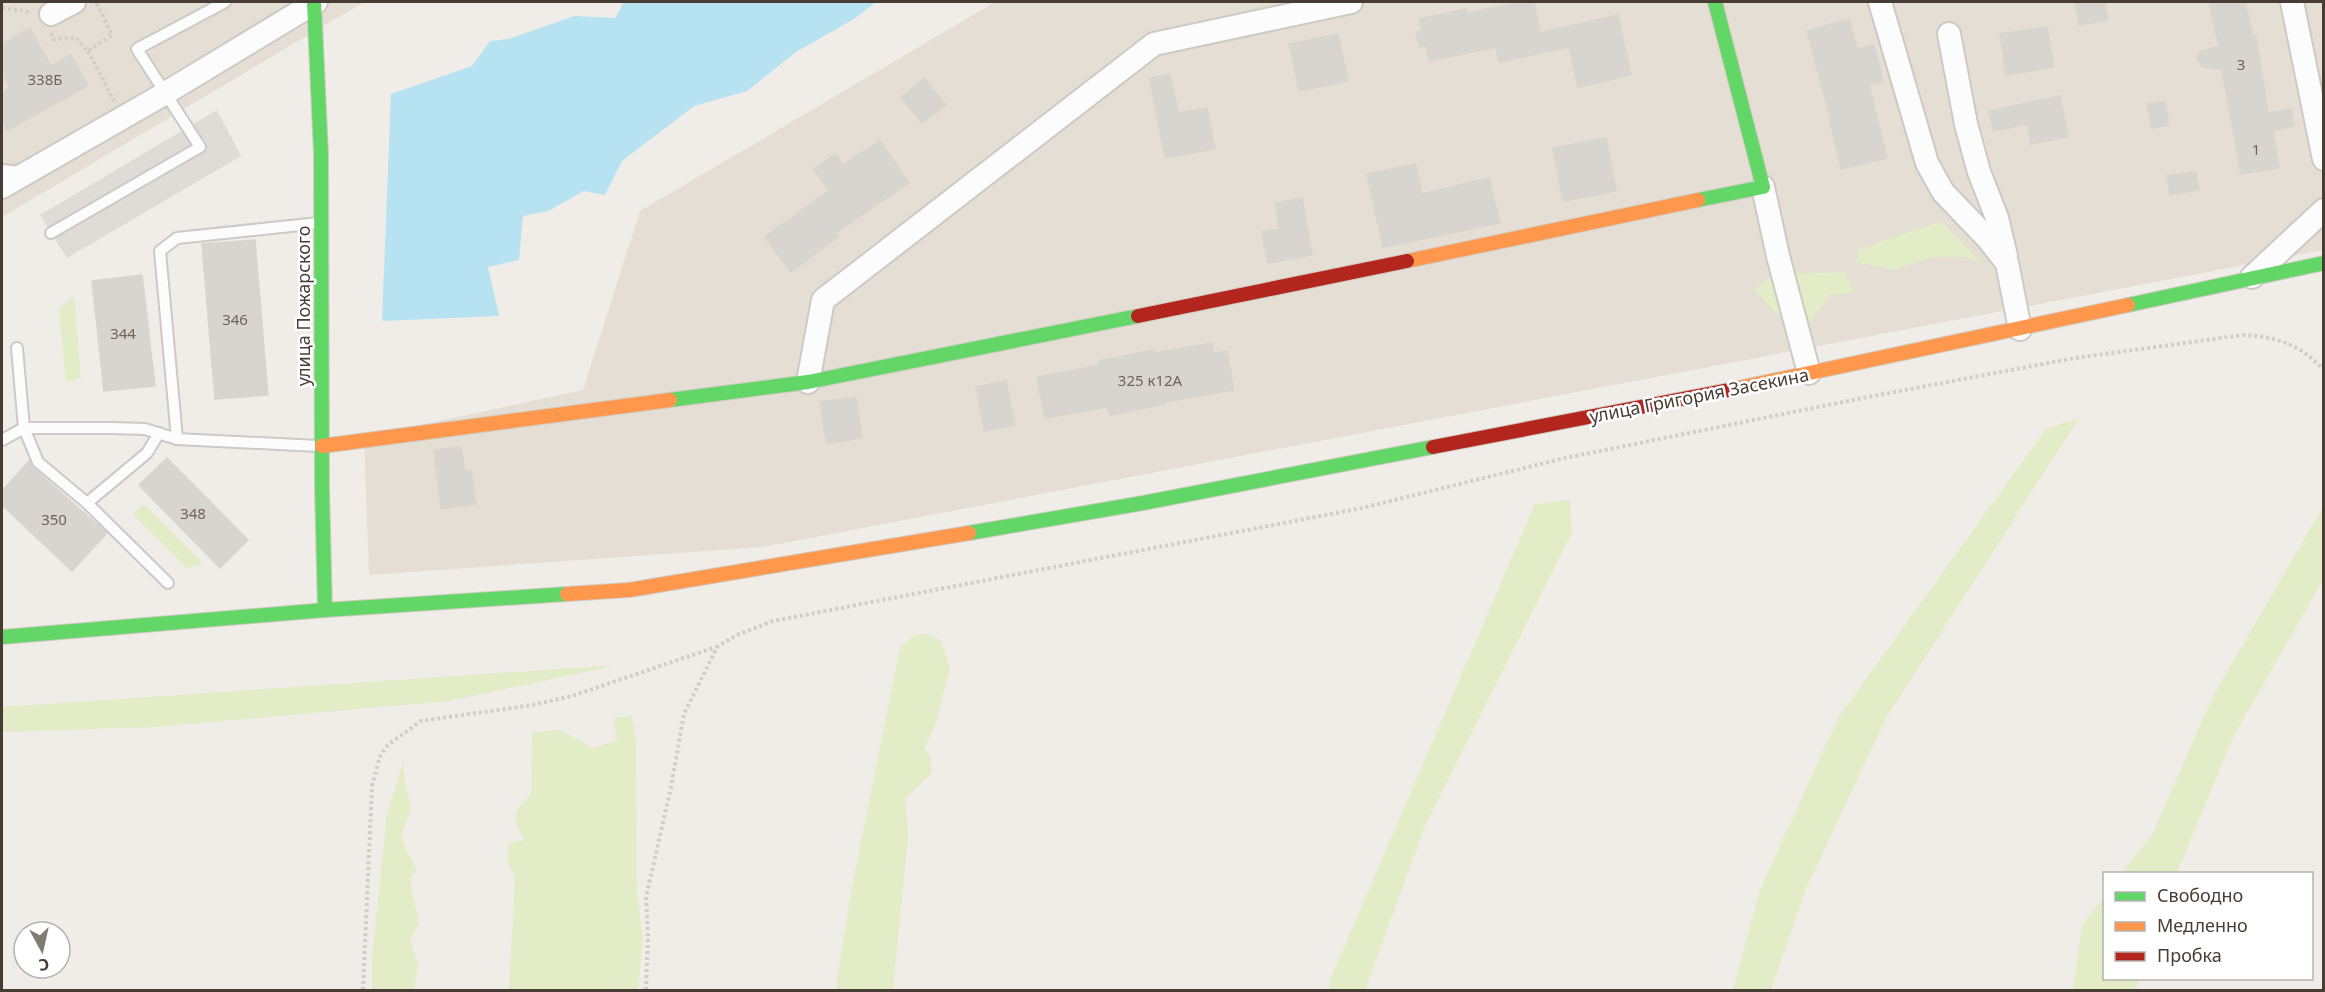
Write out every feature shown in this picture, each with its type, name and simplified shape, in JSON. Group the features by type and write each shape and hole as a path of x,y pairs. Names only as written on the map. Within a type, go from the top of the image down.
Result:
{"main road":[{"name":"улица Пожарского","path":"315,2 320,104 325,610"},
{"path":"322,446 808,382 950,355 1763,187 1715,2"},
{"name":"улица Григория Засекина","path":"2,637 325,610 629,590 1143,503 1809,373 2324,263"}],"street":[{"path":"47,14 74,2"},
{"path":"2,187 164,94 315,2"},
{"path":"808,382 823,300 1154,44 1351,2"},
{"path":"1880,2 1927,163 1943,192 1988,239 2007,263"},
{"path":"2292,2 2324,159"},
{"path":"1949,34 1966,124 1979,172 1997,218 2020,329"},
{"path":"1763,187 1809,373"},
{"path":"2252,277 2324,210"}],"lane":[{"path":"51,233 200,147 137,49 225,2"},
{"path":"2,170 27,173"},
{"path":"177,439 160,251 177,238 320,223"},
{"path":"17,348 24,428 38,462 87,503 168,583"},
{"path":"2,440 24,428 112,428 145,429 177,439 322,446"},
{"path":"87,503 147,453 159,434"}],"path":[{"path":"88,51 112,35 96,2"},
{"path":"2,8 47,14 53,39 76,38 88,51 122,118"},
{"path":"363,990 372,786 380,756 388,745 421,720 532,705 572,696 717,647 737,635 773,621 1362,508 1565,458 2075,358 2243,335 2270,336 2310,356 2324,370"},
{"path":"645,990 648,936 646,897 670,792 684,714 717,647"}],"shaded area":[{"path":"2,2 364,2 2,217"},
{"path":"995,2 2323,2 2323,250 763,547 369,575 364,437 583,390 640,211"},
{"path":"217,110 241,156 67,258 40,215"}],"green space":[{"path":"1941,221 1983,264 1965,257 1935,257 1892,270 1856,262 1859,249"},
{"path":"1845,272 1854,292 1830,295 1807,327 1778,315 1754,290 1774,274"},
{"path":"74,296 81,378 66,382 59,309"},
{"path":"2079,418 1886,718 1806,889 1771,990 1733,990 1760,890 1838,718 2046,429"},
{"path":"1570,500 1572,533 1425,826 1365,990 1329,990 1330,980 1535,504"},
{"path":"144,504 203,563 187,569 133,514"},
{"path":"2323,507 2323,580 2233,737 2177,872 2123,872 2152,835 2213,696"},
{"path":"926,634 941,641 950,669 935,725 924,748 931,757 931,774 905,799 908,836 893,990 837,990 851,892 900,648 914,635"},
{"path":"618,665 449,701 155,727 2,732 2,707"},
{"path":"632,716 636,744 637,891 643,939 638,990 509,990 515,878 507,859 509,843 525,840 516,825 517,810 531,794 532,732 560,730 592,748 617,741 614,718"},
{"path":"404,760 404,777 411,808 402,834 405,848 417,870 410,880 419,923 410,940 418,964 414,990 372,990 372,958 387,814"},
{"path":"2103,898 2103,980 2140,980 2135,990 2073,990 2082,925"}],"water":[{"path":"624,2 876,2 854,19 796,52 747,91 694,106 622,161 605,195 584,191 548,211 523,216 519,260 488,267 499,316 382,321 391,94 472,66 490,41 509,39 574,16 615,18"}],"building":[{"path":"1521,2 1534,2 1540,33 1618,15 1631,75 1578,87 1569,47 1499,62 1496,47 1429,61 1426,46 1420,47 1416,32 1422,31 1419,19 1466,9 1467,13"},
{"path":"2075,2 2105,2 2108,20 2079,25"},
{"path":"2209,2 2245,2 2253,36 2256,36 2268,113 2291,109 2294,126 2273,130 2279,168 2241,174 2222,69 2203,67 2197,59 2200,52 2219,46"},
{"path":"1849,19 1857,49 1874,45 1883,81 1869,85 1887,158 1841,169 1831,120 1807,31"},
{"path":"2047,27 2054,67 2006,75 2000,34"},
{"path":"30,28 51,66 71,55 88,86 7,130 2,119 2,93 10,88 2,72 2,44"},
{"path":"1338,34 1348,81 1299,91 1289,44"},
{"path":"1170,74 1178,113 1207,108 1215,149 1165,158 1150,78"},
{"path":"924,78 946,105 922,123 901,97"},
{"path":"2060,96 2068,137 2031,144 2027,124 1993,131 1989,111"},
{"path":"2165,101 2169,125 2152,128 2147,104"},
{"path":"1606,138 1616,191 1563,201 1553,148"},
{"path":"880,141 909,183 837,232 839,236 791,272 765,237 829,190 814,169 836,154 843,165"},
{"path":"1415,164 1422,194 1489,178 1500,223 1383,247 1367,174"},
{"path":"2196,171 2199,190 2170,195 2167,176"},
{"path":"1302,198 1312,255 1268,263 1262,232 1279,229 1275,203"},
{"path":"255,240 268,395 215,399 202,244"},
{"path":"142,275 155,386 104,391 92,281"},
{"path":"1212,343 1214,353 1227,351 1234,390 1164,402 1164,404 1110,415 1108,407 1045,418 1037,377 1100,365 1099,361 1154,350 1154,353"},
{"path":"1006,381 1015,425 985,431 976,387"},
{"path":"856,397 862,438 827,444 820,402"},
{"path":"461,447 465,471 471,470 476,504 441,509 434,450"},
{"path":"167,458 248,540 220,568 139,485"},
{"path":"29,461 33,468 107,533 72,571 2,505 2,491"}],"traffic: fast":[{"path":"314,2 321,154 322,488 325,610"},
{"path":"1698,200 1763,187 1715,2"},
{"path":"2128,305 2324,263"},
{"path":"670,400 808,382 1138,316"},
{"path":"969,533 1143,503 1433,447"},
{"path":"2,637 325,610 567,594"}],"traffic: slow":[{"path":"1407,261 1698,200"},
{"path":"1734,389 2128,305"},
{"path":"322,446 670,400"},
{"path":"567,594 629,590 969,533"}],"traffic: jam":[{"path":"1138,316 1407,261"},
{"path":"1433,447 1734,389"}]}
